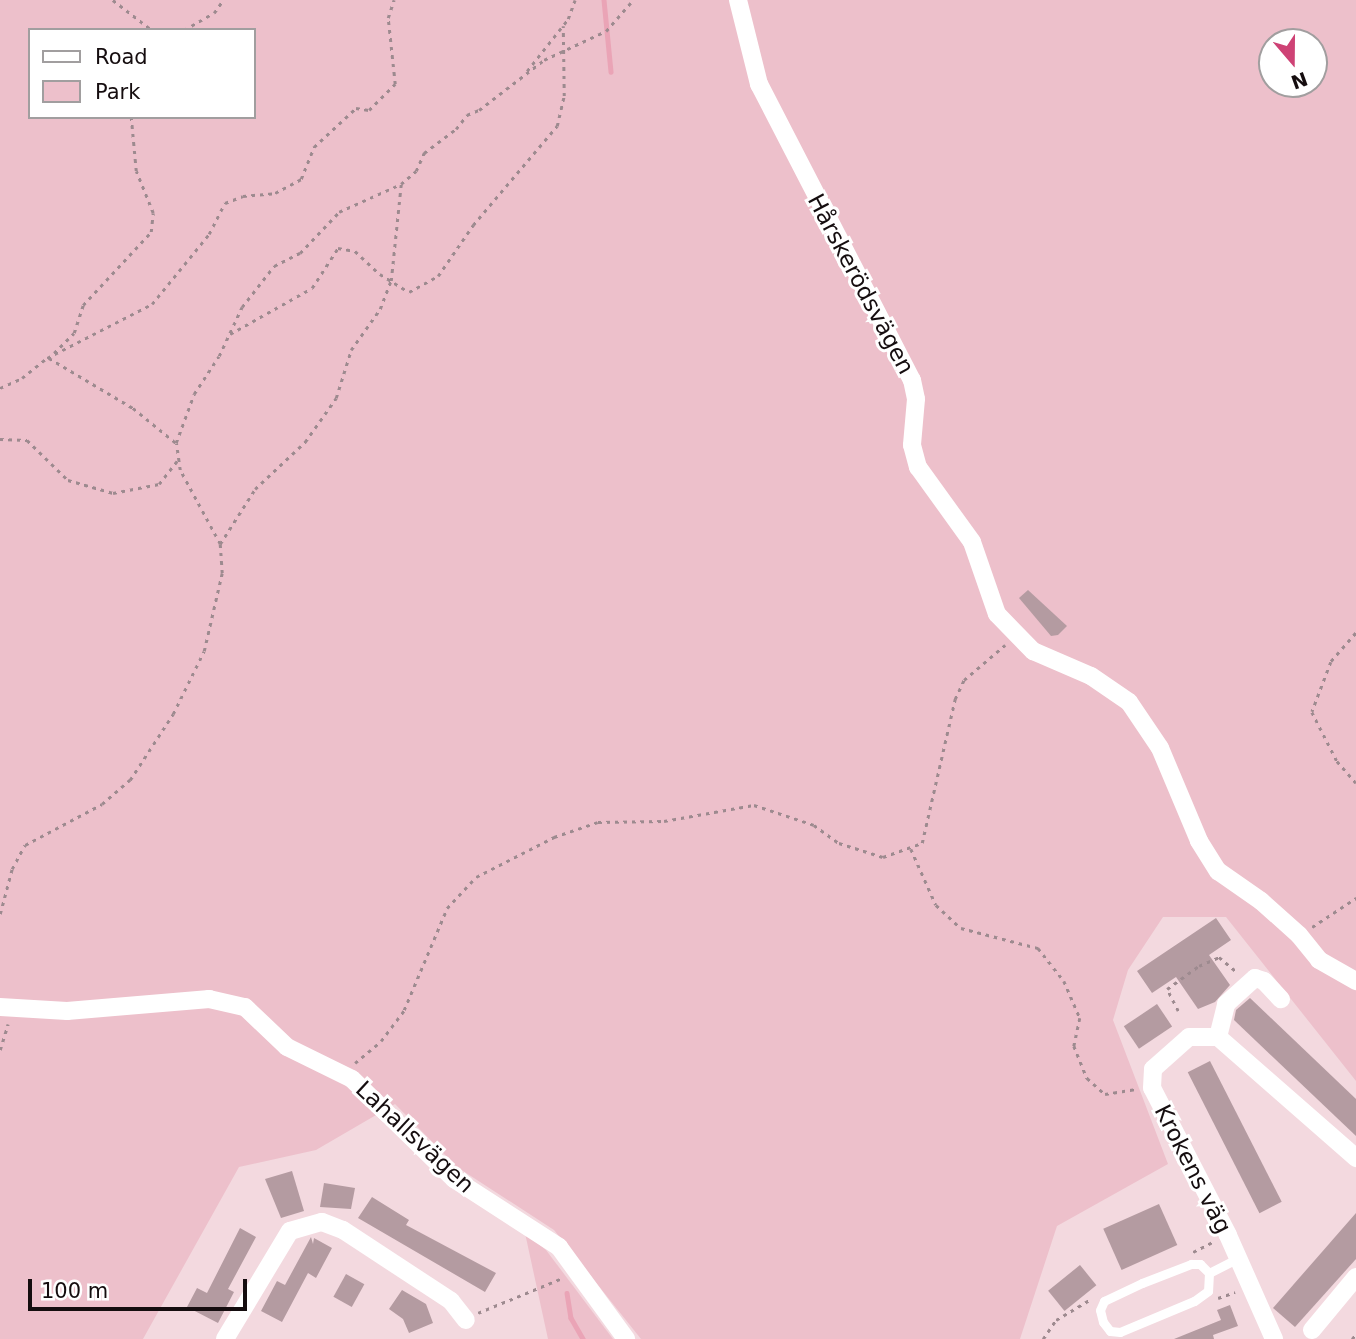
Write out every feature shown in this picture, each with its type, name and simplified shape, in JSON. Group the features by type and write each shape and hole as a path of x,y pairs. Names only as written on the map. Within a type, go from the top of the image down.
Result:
{"street":[{"name":"Hårskerödsvägen","path":"737,0 759,84 912,380 916,399 912,445 918,467 972,542 997,614 1016,637 1033,651 1114,689 1129,702 1160,748 1199,841 1218,871 1299,935 1319,960 1356,981"},
{"path":"1281,999 1260,978 1247,985 1226,1004 1218,1037 1356,1158"},
{"name":"Lahallsvägen","path":"6,1009 67,1011 173,999 225,1000 262,1018 287,1047 343,1073 454,1179 549,1239 577,1270 603,1314 625,1339"},
{"name":"Krokens väg","path":"1218,1037 1204,1034 1178,1044 1153,1069 1152,1087 1239,1258 1274,1339"},
{"path":"225,1339 290,1231 323,1222 343,1230 451,1301 466,1320"},
{"path":"1312,1330 1356,1278"}],"lane":[{"path":"1209,1273 1239,1258"},
{"path":"1191,1264 1200,1264 1209,1273 1208,1291 1195,1301 1120,1332 1110,1331 1103,1322 1100,1310 1104,1301 1142,1283 1191,1264"}],"path":[{"path":"113,0 149,28"},
{"path":"188,28 207,18 223,0"},
{"path":"47,358 152,304 209,234 225,203 243,196 275,194 301,179 314,147 356,108 369,110 395,84 388,18 394,0"},
{"path":"524,75 563,26 575,0"},
{"path":"0,914 12,869 25,845 102,804 130,780 173,714 204,651 222,573 220,544 178,460 176,443 194,394 229,335 242,307 274,265 300,253 339,212 401,184 416,172 424,153 439,139 524,75 564,51 606,31 633,0"},
{"path":"229,335 312,288 338,248 355,251 391,281 409,292 438,276 473,225 557,126 564,96 563,26"},
{"path":"0,388 22,378 67,343 83,305 152,232 153,212 136,171 131,119"},
{"path":"220,544 255,489 305,442 337,398 351,350 380,309 391,281 401,184"},
{"path":"47,358 133,408 176,443"},
{"path":"0,439 27,440 68,480 113,493 159,484 178,460"},
{"path":"1356,634 1331,662 1312,712 1337,761 1356,783"},
{"path":"343,1073 381,1041 404,1010 447,908 476,877 554,836 598,822 664,821 754,805 814,825 839,843 883,857 922,843 944,737 964,680 1016,637"},
{"path":"910,848 936,905 961,929 1038,948 1064,981 1080,1018 1074,1046 1087,1078 1105,1094 1152,1087"},
{"path":"1299,935 1356,898"},
{"path":"1178,1011 1167,989 1215,957 1225,960 1247,985"},
{"path":"0,1050 6,1009"},
{"path":"466,1320 577,1270"},
{"path":"1352,1339 1356,1334"}],"green space":[{"path":"0,0 1356,0 1356,1081 1226,917 1163,917 1128,970 1113,1020 1168,1164 1057,1226 1020,1339 641,1339 554,1230 457,1167 395,1104 316,1150 239,1167 143,1339 0,1339"},
{"path":"525,1233 546,1250 613,1339 548,1339"}],"building":[{"path":"1028,590 1067,626 1058,635 1051,636 1019,598"},
{"path":"1216,918 1231,940 1209,955 1230,985 1215,1002 1198,1009 1176,977 1152,993 1137,971"},
{"path":"1250,998 1356,1099 1356,1136 1234,1020 1236,1010"},
{"path":"1157,1004 1172,1026 1139,1049 1124,1026"},
{"path":"1210,1061 1282,1202 1259,1213 1188,1072"},
{"path":"292,1171 304,1211 281,1218 265,1179"},
{"path":"324,1183 355,1188 351,1209 320,1207"},
{"path":"372,1197 409,1220 406,1225 496,1273 485,1292 358,1218"},
{"path":"1159,1204 1177,1245 1122,1270 1103,1229"},
{"path":"1356,1213 1356,1259 1295,1327 1273,1308"},
{"path":"240,1228 256,1237 228,1289 234,1292 218,1323 187,1307 197,1288 207,1293"},
{"path":"311,1237 313,1244 314,1238 332,1248 316,1278 308,1273 282,1322 261,1311 277,1281 285,1285"},
{"path":"1080,1265 1096,1285 1064,1311 1048,1291"},
{"path":"346,1274 364,1284 352,1307 333,1297"},
{"path":"402,1290 426,1304 433,1323 409,1333 403,1319 389,1309"},
{"path":"1230,1305 1238,1326 1213,1335 1214,1339 1174,1339 1221,1320 1217,1310"}],"waterway":[{"path":"604,0 611,72"},
{"path":"567,1293 571,1318 583,1339"}]}
